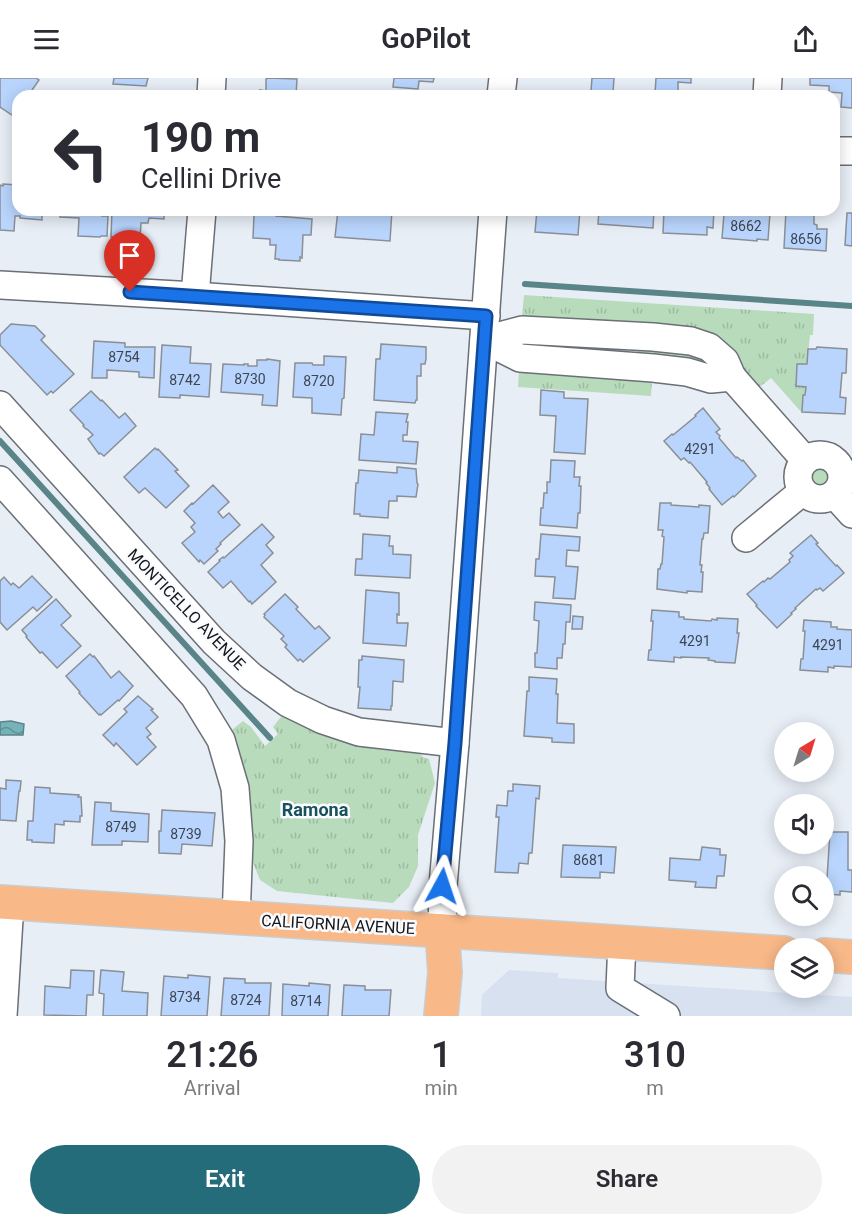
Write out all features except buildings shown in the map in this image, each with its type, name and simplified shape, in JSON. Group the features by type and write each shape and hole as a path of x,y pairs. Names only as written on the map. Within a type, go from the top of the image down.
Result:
{"main road":[{"name":"CALIFORNIA AVENUE","path":"5,902 774,952"},
{"path":"441,1016 445,972 442,931"},
{"path":"834,956 852,957"}],"street":[{"path":"195,296 202,216"},
{"path":"442,931 442,886 455,743 494,216"},
{"path":"0,285 195,296 485,328 691,341 709,347 724,360 732,377 805,460"},
{"path":"485,328 520,358 687,372 711,379 732,377"},
{"path":"621,366 624,336"},
{"name":"MONTICELLO AVENUE","path":"0,405 214,642 252,677 288,703 323,720 359,732 455,743"},
{"path":"844,454 840,468 842,482 834,494 821,499 802,491 798,472 805,460 817,455 844,454"},
{"path":"0,480 194,696 221,740 235,788 239,841 236,918"},
{"path":"746,538 802,491"},
{"path":"834,494 852,514"},
{"path":"3,1016 5,902"},
{"path":"622,942 620,988 666,1016"}],"shaded area":[{"path":"509,970 558,973 558,978 774,992 774,998 852,997 852,1016 481,1016 482,995"}],"green space":[{"path":"524,295 814,314 813,335 810,335 807,364 797,364 806,387 802,413 771,378 761,386 757,385 656,326 522,316"},
{"path":"638,349 692,354 714,362 717,368 638,354"},
{"path":"519,371 652,380 651,396 518,387"},
{"path":"820,465 828,469 832,477 828,485 820,489 812,485 808,477 812,469"},
{"path":"284,713 417,750 423,757 429,759 435,783 418,835 418,866 409,887 393,903 277,891 260,880 251,858 228,733 243,721 251,727 265,746 278,734 273,727"}],"water":[{"path":"11,721 24,724 23,735 0,735 0,722"}],"waterway":[{"path":"525,284 852,306"},
{"path":"0,441 270,738"}],"district":[{"name":"Ramona","path":"315,810"}],"route":[{"path":"130,292 486,316 455,743 442,886"}]}
